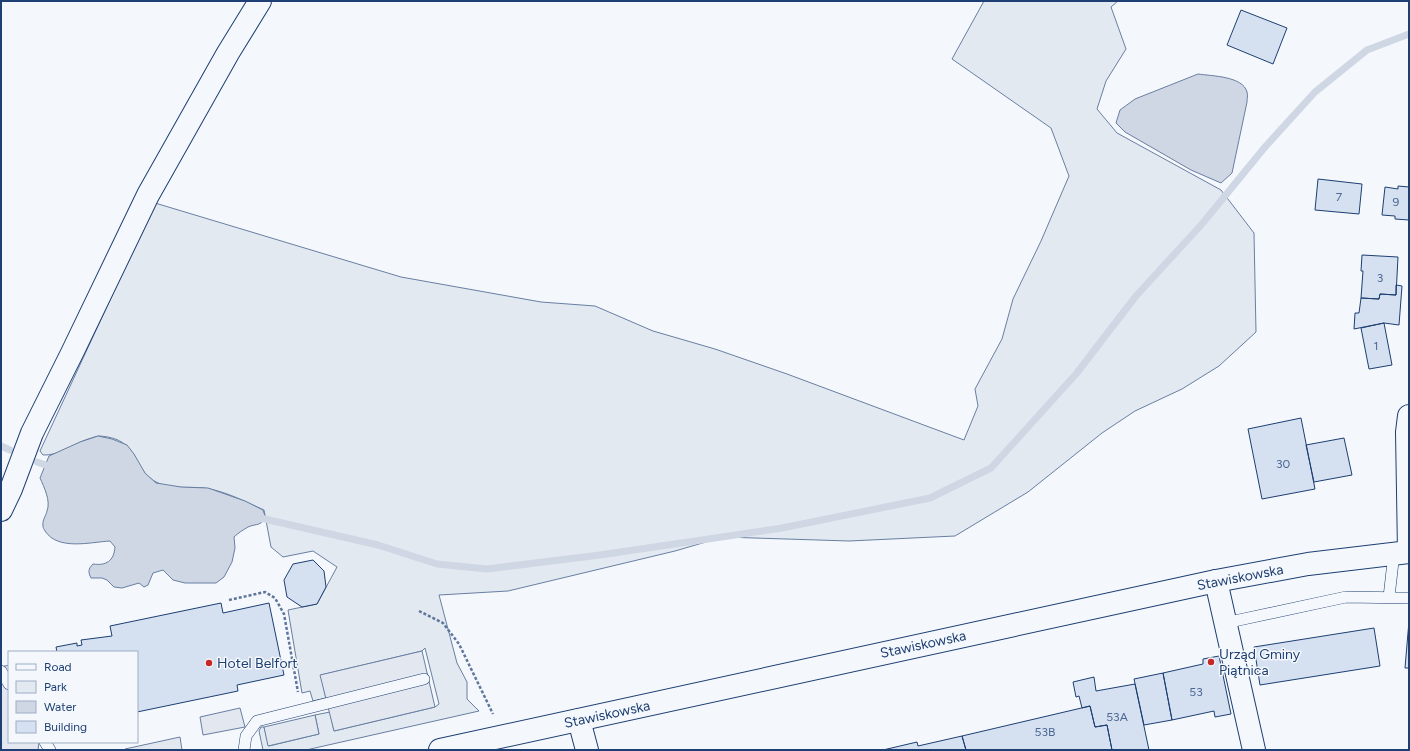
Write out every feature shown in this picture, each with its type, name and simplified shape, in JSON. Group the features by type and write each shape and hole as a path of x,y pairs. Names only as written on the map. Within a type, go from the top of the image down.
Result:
{"main road":[{"path":"1,510 11,489 32,433 148,195 213,80 260,1"},
{"path":"1404,552 1407,432 1409,416"},
{"name":"Stawiskowska","path":"440,750 1216,581 1308,564 1404,552"},
{"path":"1216,581 1254,750"},
{"path":"579,720 587,750"}],"lane":[{"path":"1389,597 1404,552"},
{"path":"1225,623 1346,597 1409,598"},
{"path":"1,671 8,682"},
{"path":"244,750 246,736 257,721 424,679"}],"path":[{"path":"229,600 265,592 275,598 284,614 297,687"},
{"path":"419,611 443,623 459,644 502,737"}],"green space":[{"path":"984,1 1118,1 1111,7 1126,49 1106,81 1097,109 1117,133 1221,190 1254,233 1256,332 1219,366 1182,389 1135,411 1102,433 1028,492 955,536 849,541 723,537 675,551 508,591 439,595 457,663 467,682 467,699 479,711 306,750 263,750 259,731 261,727 264,727 269,746 319,734 315,715 330,712 334,731 435,707 439,704 425,648 422,651 321,675 326,698 313,701 310,691 302,693 288,610 317,604 337,567 313,551 283,557 271,547 264,510 217,491 203,488 162,485 148,476 129,448 122,442 113,438 100,436 96,437 82,441 55,454 43,455 40,451 155,203 401,277 541,302 595,306 653,331 715,349 787,374 964,440 978,406 975,389 1002,339 1013,299 1041,241 1069,176 1051,128 952,59"}],"shaded area":[{"path":"422,651 435,707 334,731 320,675"},
{"path":"8,665 8,743 39,743 38,750 1,750 1,667"},
{"path":"240,708 245,727 203,735 200,717"},
{"path":"315,715 319,734 268,746 264,727"},
{"path":"180,737 182,750 125,750 125,749"}],"water":[{"path":"1198,74 1218,76 1233,80 1244,87 1247,93 1247,102 1232,173 1221,183 1191,170 1125,132 1116,123 1120,110 1135,99"},
{"path":"98,436 112,439 127,445 145,473 156,483 181,487 208,488 245,501 263,510 265,516 262,522 248,527 234,537 235,548 232,562 224,577 216,583 185,583 173,580 163,570 153,573 148,585 144,587 139,583 122,588 114,587 107,580 102,578 91,578 89,572 89,569 93,564 102,564 111,559 115,547 110,541 85,544 66,543 51,537 45,531 43,522 48,503 40,478 49,456 80,442"}],"building":[{"path":"1241,10 1287,28 1273,64 1227,45"},
{"path":"1318,179 1362,184 1359,214 1315,210"},
{"path":"1398,186 1409,187 1409,220 1395,219 1395,216 1382,215 1385,187 1398,189"},
{"path":"1362,255 1398,257 1396,295 1380,294 1379,299 1361,298 1363,271 1361,271"},
{"path":"1396,285 1402,286 1399,325 1384,323 1354,329 1355,313 1359,313 1361,298 1379,299 1380,294 1396,295"},
{"path":"1384,323 1392,365 1369,369 1361,328"},
{"path":"1301,418 1315,489 1262,499 1248,429"},
{"path":"1344,438 1352,475 1314,482 1306,445"},
{"path":"313,560 324,571 326,587 317,604 302,607 287,597 284,580 293,564"},
{"name":"Hotel Belfort","path":"221,603 223,613 269,603 284,675 237,685 238,691 138,712 138,651 57,651 56,647 77,643 77,646 82,645 81,640 112,636 110,626"},
{"path":"1409,621 1409,668 1405,668"},
{"path":"1374,628 1380,666 1260,685 1254,647"},
{"path":"1219,656 1231,714 1215,717 1214,711 1172,720 1163,673 1203,664 1203,659"},
{"path":"1163,673 1172,720 1144,725 1134,679"},
{"path":"1094,677 1096,691 1135,684 1149,750 1112,750 1107,725 1095,727 1090,706 1082,708 1079,696 1076,697 1073,682"},
{"path":"1090,706 1095,727 1107,725 1112,750 966,750 962,736"},
{"path":"962,736 966,750 883,750 917,742 918,746"}],"waterway":[{"path":"256,517 378,545 437,564 487,569 600,555 782,528 930,498 991,468 1076,374 1136,296 1202,224 1265,147 1315,92 1367,50 1409,34"},
{"path":"1,446 10,450"},
{"path":"37,462 54,468"}],"place":[{"name":"Urząd Gminy Piątnica","path":"1211,662"},
{"name":"Hotel Belfort","path":"209,663"}]}
